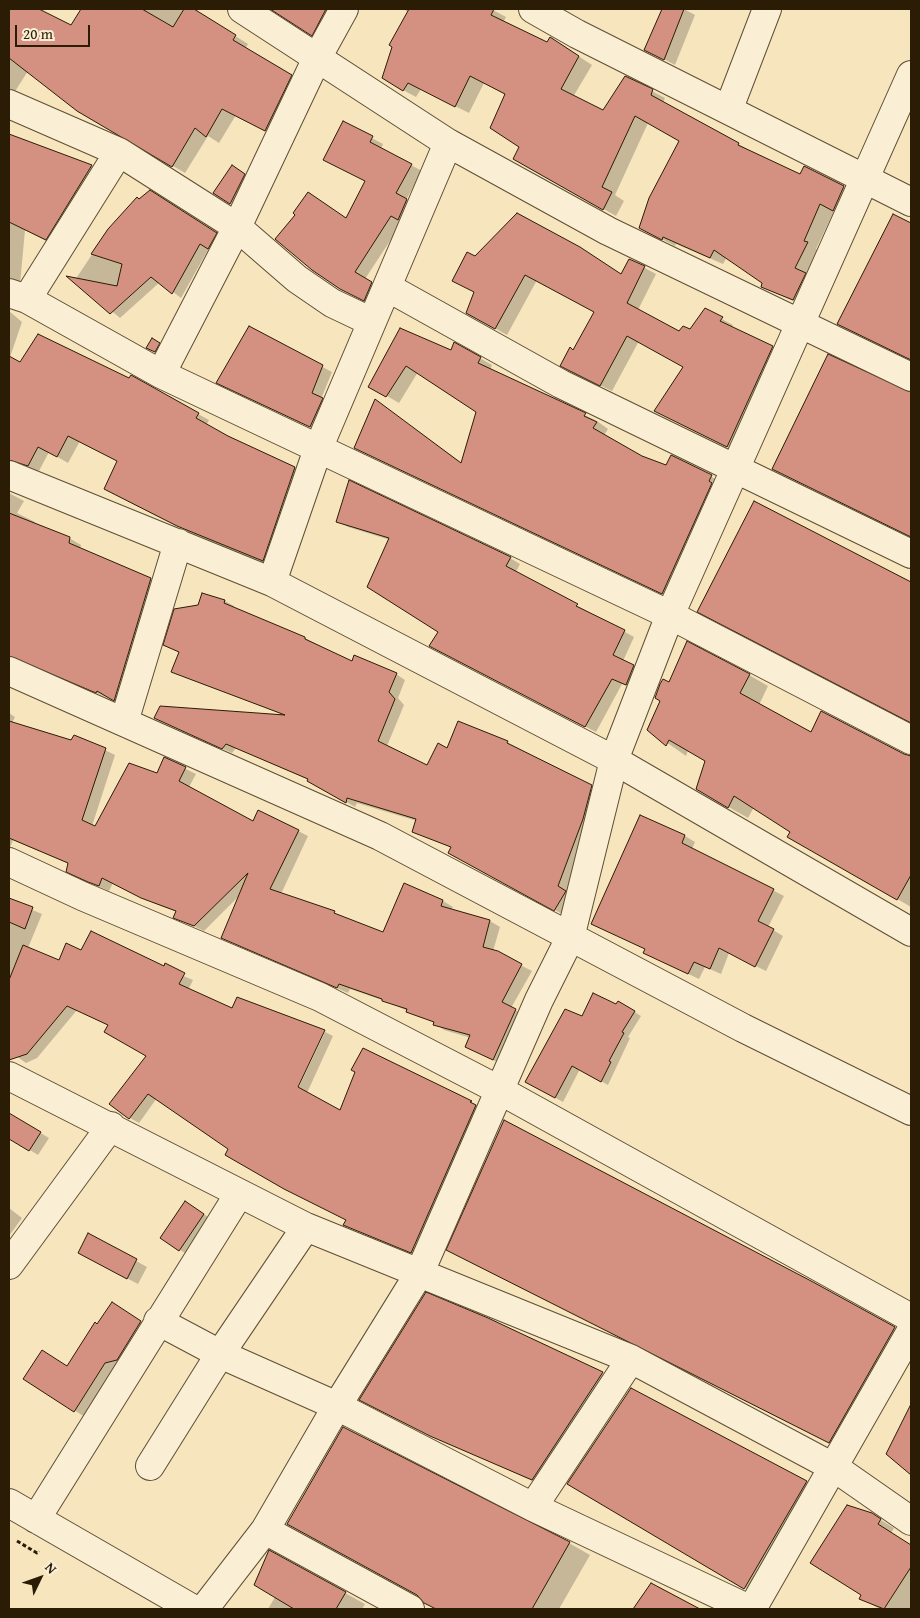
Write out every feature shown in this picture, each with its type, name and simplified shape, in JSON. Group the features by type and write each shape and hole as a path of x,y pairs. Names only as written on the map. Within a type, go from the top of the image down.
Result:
{"street":[{"path":"242,9 448,143 608,231 911,377"},
{"path":"161,374 237,227 317,58 344,9"},
{"path":"533,9 577,34 729,108 911,202"},
{"path":"729,108 767,9"},
{"path":"204,1609 265,1530 337,1406 420,1272 539,1000 570,938 614,760 670,615 799,322 866,179 911,75"},
{"path":"9,104 119,152 237,227 297,279 332,303 372,322"},
{"path":"272,582 318,449 448,143"},
{"path":"119,152 18,296 161,374 670,615 911,740"},
{"path":"387,286 561,384 911,554"},
{"path":"9,475 272,582 614,760 911,932"},
{"path":"124,722 178,543"},
{"path":"9,671 380,836 743,1028 911,1111"},
{"path":"9,862 82,896 320,997 501,1090 911,1318"},
{"path":"9,1076 111,1126 238,1194 306,1227 631,1359 835,1468 911,1520"},
{"path":"9,1265 111,1126"},
{"path":"36,1519 238,1194"},
{"path":"150,1466 220,1354 306,1227"},
{"path":"158,1321 220,1354 337,1406 533,1507 751,1609 835,1468 911,1332"},
{"path":"533,1507 631,1359"},
{"path":"9,1503 193,1609"},
{"path":"265,1530 372,1600 410,1609"}],"building":[{"path":"9,9 39,9 71,25 81,9 142,9 173,27 184,9 194,9 236,35 233,40 292,75 265,131 222,109 206,137 195,128 172,167 77,111 9,58"},
{"path":"270,9 326,9 312,36"},
{"path":"409,9 494,9 491,15 547,42 550,37 579,56 561,89 603,110 625,76 653,89 651,95 739,143 738,145 800,174 804,166 844,186 833,211 820,204 804,241 808,242 795,268 806,273 793,300 761,287 762,283 714,250 710,258 663,237 662,240 639,228 649,198 679,141 635,116 602,187 612,192 603,210 513,159 519,147 490,128 505,94 470,76 455,107 408,83 403,91 382,78 392,47 389,45"},
{"path":"662,9 684,9 664,60 644,50"},
{"path":"343,121 373,136 370,142 412,164 396,193 407,199 398,220 391,216 355,272 372,282 364,301 340,289 312,270 275,239 295,215 293,213 308,192 346,218 365,181 323,160"},
{"path":"9,134 92,165 46,240 9,222"},
{"path":"232,165 245,174 230,204 213,193"},
{"path":"150,190 217,233 208,249 200,244 172,294 151,277 110,314 66,276 117,286 122,264 91,254 108,229 137,197 139,199"},
{"path":"517,213 580,247 621,274 629,259 645,266 627,303 679,331 683,326 690,329 705,308 723,317 720,321 773,346 727,447 654,411 683,367 627,336 600,386 560,366 570,347 573,350 594,312 525,275 495,329 466,313 474,292 452,281 467,252 475,256"},
{"path":"893,214 911,223 911,360 837,324"},
{"path":"249,326 323,365 312,393 323,398 310,427 216,383"},
{"path":"400,328 451,350 454,342 481,357 478,363 586,413 584,416 597,422 593,428 642,456 666,465 671,455 712,475 709,481 712,483 662,594 354,448 375,399 461,463 476,412 406,366 386,397 368,387"},
{"path":"38,334 129,378 131,375 199,413 196,418 228,436 295,467 263,561 177,526 104,489 117,461 68,436 57,457 38,447 28,466 9,460 9,356 20,362"},
{"path":"152,338 160,343 155,352 146,348"},
{"path":"828,354 911,392 911,537 772,469"},
{"path":"349,480 511,557 506,566 578,604 576,606 625,630 613,655 634,665 626,685 612,679 585,727 429,646 438,632 367,587 389,538 336,522"},
{"path":"754,501 911,582 911,723 697,612"},
{"path":"9,513 70,537 69,543 151,578 114,701 97,691 96,693 9,656"},
{"path":"202,593 225,600 224,603 305,637 305,639 352,661 354,655 397,673 389,692 395,699 378,741 427,765 438,743 447,748 458,721 508,741 507,743 592,785 583,819 558,886 566,891 554,911 448,853 451,847 412,832 416,819 347,798 346,803 307,781 308,779 226,744 222,749 154,718 160,706 285,715 171,672 179,652 163,645 174,609 198,605"},
{"path":"687,641 750,674 740,693 811,732 821,711 911,756 911,875 897,900 787,837 790,832 734,796 728,808 696,789 705,761 669,740 666,746 647,730 660,701 655,698 660,684 663,679 669,682"},
{"path":"9,721 71,740 74,735 106,748 82,820 95,826 129,763 157,773 164,757 186,767 179,781 253,821 258,810 299,830 270,889 335,911 334,913 383,932 404,883 443,900 441,906 490,920 483,947 498,951 522,964 502,1002 516,1009 493,1060 465,1047 470,1035 433,1025 434,1022 406,1012 407,1009 382,1001 382,999 339,984 337,988 221,938 248,873 194,926 173,918 176,911 141,898 102,878 99,886 66,872 68,863 9,838"},
{"path":"640,815 685,835 682,843 774,889 758,921 774,929 755,967 719,948 710,969 694,962 688,974 643,953 645,949 591,924"},
{"path":"9,898 33,907 25,929 9,922"},
{"path":"91,931 164,966 165,963 185,973 179,984 232,1008 237,997 325,1030 298,1087 340,1110 355,1072 351,1070 363,1048 472,1101 470,1102 476,1105 411,1253 343,1225 346,1220 284,1189 225,1155 228,1149 148,1094 129,1119 109,1104 146,1056 104,1032 108,1025 67,1006 27,1054 9,1060 9,980 23,945 59,960 66,943 81,950"},
{"path":"593,993 616,1004 618,1001 635,1011 622,1032 624,1033 609,1061 611,1062 601,1082 572,1066 555,1098 525,1082 565,1009 582,1016"},
{"path":"9,1113 41,1132 29,1151 9,1139"},
{"path":"504,1120 895,1327 829,1443 446,1250"},
{"path":"185,1201 204,1214 179,1251 160,1238"},
{"path":"88,1233 137,1259 127,1279 78,1253"},
{"path":"426,1292 488,1318 603,1372 532,1480 430,1436 359,1400"},
{"path":"112,1302 141,1321 117,1360 105,1363 74,1412 23,1379 42,1350 67,1366 95,1322 97,1324"},
{"path":"631,1388 807,1481 744,1589 567,1484"},
{"path":"911,1404 911,1475 886,1454"},
{"path":"343,1427 570,1542 532,1609 436,1609 424,1603 417,1595 287,1524"},
{"path":"847,1505 872,1513 881,1519 878,1524 911,1545 911,1567 884,1609 859,1599 861,1595 810,1563"},
{"path":"269,1550 346,1592 336,1609 294,1609 254,1585"},
{"path":"651,1583 700,1609 633,1609"}]}
